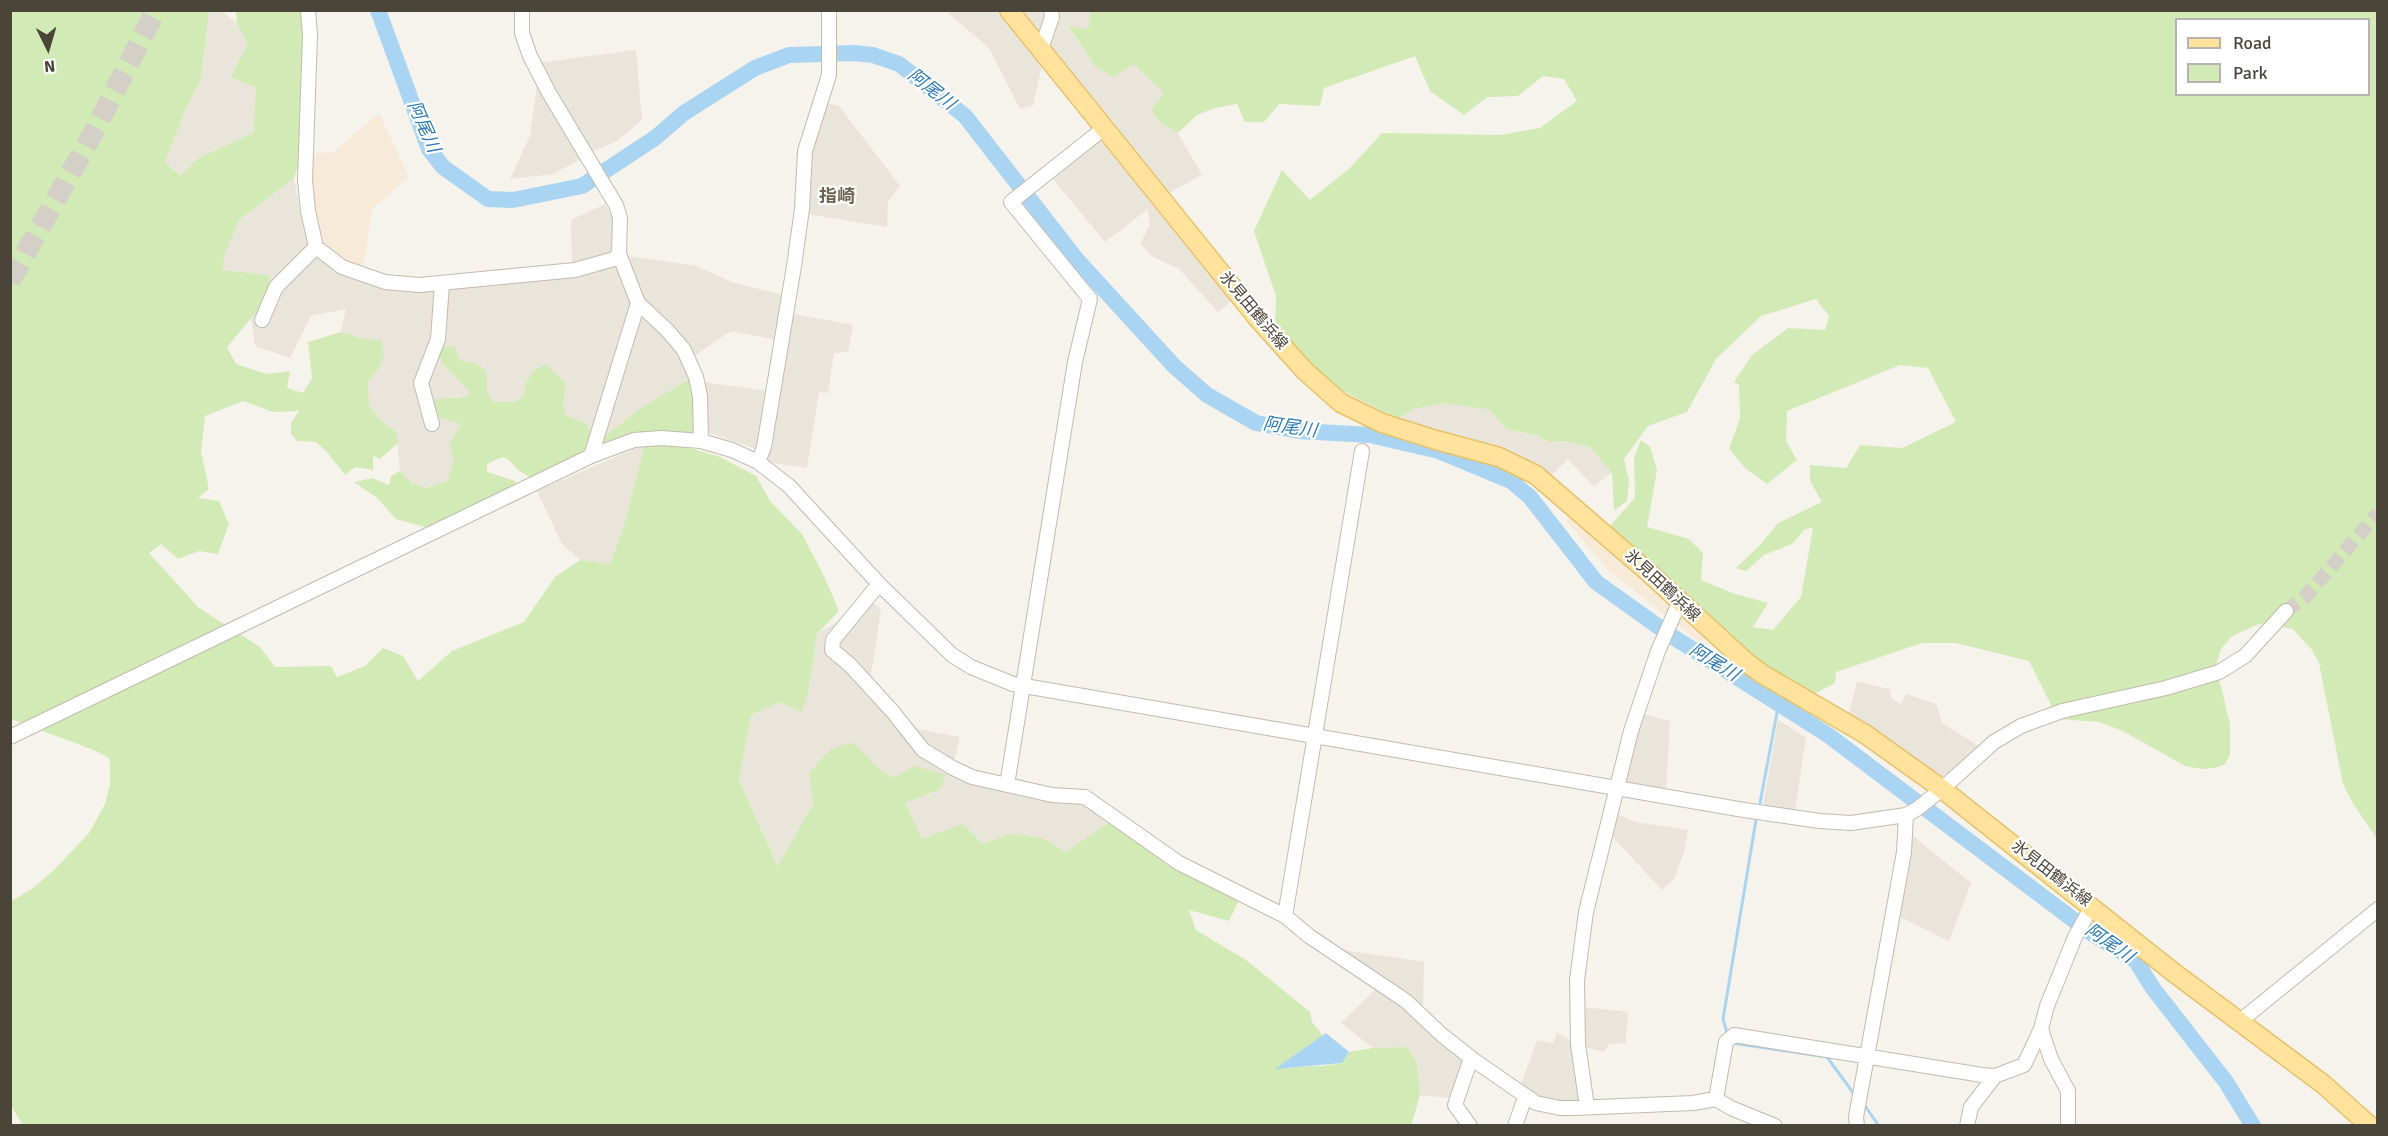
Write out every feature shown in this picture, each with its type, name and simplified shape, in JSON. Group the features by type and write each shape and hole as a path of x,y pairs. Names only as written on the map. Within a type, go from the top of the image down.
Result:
{"main road":[{"name":"氷見田鶴浜線","path":"1009,10 1259,320 1305,371 1341,403 1382,423 1498,457 1536,475 1676,608 1762,674 1865,734 1937,793 2090,911 2323,1084 2370,1125"}],"street":[{"path":"308,10 305,180 315,247 342,267 385,282 419,285 575,270 614,259 619,254"},
{"path":"522,10 522,33 530,56 549,93 611,195 620,218 619,254 638,303 684,350 696,377 700,396 701,441"},
{"path":"758,462 764,447 794,266 802,209 805,152 828,81 829,10"},
{"path":"1040,51 1052,17 1051,10"},
{"path":"1007,785 1073,374 1090,299 1011,202 1103,129"},
{"path":"262,320 276,287 315,247"},
{"path":"432,424 422,383 438,339 442,284"},
{"path":"591,456 638,303"},
{"path":"10,737 591,456 634,440 661,438 701,441 732,450 758,462 789,486 879,584 952,655 996,678 1023,687 1820,821 1851,823 1911,812 1937,793 1994,742 2021,726 2062,711 2166,688 2219,672 2245,656 2286,611"},
{"path":"1284,916 1362,452"},
{"path":"879,584 833,640 832,650 850,665 893,712 923,750 972,777 1052,795 1085,797 1179,863 1284,916 1406,1001 1471,1058 1536,1103 1560,1108 1693,1103 1716,1100 1775,1125"},
{"path":"1587,1107 1578,1044 1577,980 1586,912 1631,731 1661,642 1676,608"},
{"path":"1857,1125 1856,1116 1911,812"},
{"path":"2239,1022 2378,909"},
{"path":"1716,1100 1726,1042 1734,1035 1995,1076 2024,1065 2041,1029 2047,1006 2075,937 2090,911"},
{"path":"2041,1029 2051,1059 2068,1091 2068,1125"},
{"path":"1470,1125 1455,1105 1471,1058"},
{"path":"1967,1125 1971,1107 1995,1076"},
{"path":"1515,1125 1525,1096"}],"shaded area":[{"path":"209,11 222,11 237,24 249,43 231,77 256,88 253,133 198,158 182,176 165,162 184,113 201,79"},
{"path":"946,11 998,11 1042,64 1033,106 1020,109 989,48"},
{"path":"1016,11 1091,11 1088,29 1068,27 1095,67 1114,77 1133,64 1164,93 1151,110 1161,123 1178,133 1202,175 1165,195"},
{"path":"636,50 642,120 617,141 592,152 538,63"},
{"path":"537,85 583,158 553,174 510,179 530,136"},
{"path":"828,103 839,106 900,186 888,202 887,227 806,214 811,140"},
{"path":"379,113 409,177 372,209 363,269 337,259 318,239 310,201 312,154 333,152"},
{"path":"1100,140 1234,299 1218,312 1179,269 1153,257 1140,244 1150,225 1148,209 1105,242 1053,179"},
{"path":"294,178 303,228 315,253 392,286 619,263 641,312 680,352 691,378 639,409 589,449 585,423 567,416 563,406 566,384 547,366 536,368 526,382 524,396 515,402 494,402 487,393 477,364 460,360 443,364 468,390 468,398 455,397 441,418 461,424 450,444 454,460 447,481 426,488 411,482 400,471 396,432 369,406 368,382 378,370 381,340 360,338 341,332 346,309 311,316 290,358 255,346 251,318 263,304 269,275 223,270 224,257 239,220"},
{"path":"605,204 615,223 614,255 572,266 571,220"},
{"path":"629,256 696,266 734,283 784,295 777,340 731,331 694,356 640,295"},
{"path":"789,313 853,325 848,352 834,353 828,393 819,392 807,468 765,462"},
{"path":"704,382 767,391 756,449 709,433"},
{"path":"1444,403 1490,410 1506,429 1536,435 1549,442 1564,441 1590,447 1612,472 1594,487 1568,459 1548,479 1398,419 1413,409"},
{"path":"645,444 624,525 610,565 580,560 562,544 537,491"},
{"path":"1571,513 1709,636 1700,643 1607,569 1567,522"},
{"path":"870,601 881,609 870,682 918,729 960,737 953,764 976,780 1083,800 1112,820 1066,852 1043,838 983,844 963,825 922,839 904,803 939,790 894,778 879,769 852,742 809,773 813,804 779,867 739,780 751,715 780,702 808,694 817,634"},
{"path":"1857,682 1890,689 1891,698 1901,704 1906,694 1936,704 1942,723 1979,746 1947,776 1936,776 1848,717"},
{"path":"1642,714 1670,721 1666,790 1622,784"},
{"path":"1778,720 1806,737 1795,811 1763,806"},
{"path":"1616,813 1635,822 1688,830 1684,852 1674,879 1662,890 1609,833"},
{"path":"1913,836 1971,883 1949,941 1898,916"},
{"path":"1338,949 1424,962 1423,1009 1471,1053 1451,1098 1420,1095 1417,1063 1407,1047 1373,1048 1341,1023 1377,988"},
{"path":"1582,1007 1628,1012 1626,1043 1609,1044 1604,1052 1585,1047 1590,1091 1600,1110 1559,1111 1521,1084 1537,1040 1553,1043 1557,1033 1574,1042"}],"green space":[{"path":"1091,10 2377,11 2377,839 2343,784 2319,663 2312,650 2293,629 2259,624 2232,636 2221,649 2216,666 2230,724 2230,755 2225,764 2202,769 2185,766 2123,731 2099,722 2058,719 2029,661 1956,643 1922,643 1836,672 1835,683 1810,696 1765,667 1608,528 1635,498 1634,458 1641,440 1650,447 1657,470 1647,527 1689,539 1703,553 1701,580 1735,594 1768,603 1753,627 1773,630 1801,597 1813,528 1805,529 1792,544 1764,555 1746,571 1736,568 1761,544 1778,523 1822,502 1810,481 1810,465 1846,468 1860,445 1902,448 1956,422 1928,368 1900,365 1787,411 1786,441 1797,460 1767,484 1745,468 1729,449 1740,418 1739,385 1734,382 1752,355 1788,328 1825,330 1829,316 1816,299 1761,316 1716,359 1687,412 1648,426 1624,459 1629,480 1627,501 1614,511 1612,473 1590,447 1564,441 1549,442 1536,435 1506,429 1490,410 1444,403 1413,409 1398,419 1331,385 1275,331 1276,296 1254,231 1282,170 1310,200 1350,168 1382,133 1501,135 1540,128 1577,101 1564,79 1543,76 1518,96 1487,97 1464,115 1430,91 1415,56 1324,88 1320,106 1279,104 1264,122 1245,122 1237,104 1215,108 1197,115 1178,133 1161,123 1151,110 1164,93 1133,64 1114,77 1095,67 1068,26 1088,29"},
{"path":"11,11 209,11 201,79 184,113 165,162 181,176 198,158 253,133 256,88 231,77 248,43 237,24 236,11 302,11 305,16 299,163 294,178 239,220 224,257 223,270 269,275 270,291 263,304 227,347 236,364 267,374 290,371 287,388 303,393 312,378 308,342 341,332 360,338 381,340 384,356 378,370 368,382 369,405 378,417 396,432 398,443 380,459 373,456 373,470 355,467 345,475 316,442 297,441 291,434 291,423 299,411 273,412 243,401 205,416 201,451 209,489 198,498 219,501 229,524 218,554 199,551 178,559 161,544 149,553 199,608 260,647 275,667 331,666 337,677 365,666 383,648 403,656 418,681 452,651 524,622 555,577 580,560 610,564 624,525 645,444 677,444 720,457 756,476 770,501 802,534 839,611 817,634 808,694 801,712 780,702 751,715 739,780 778,866 813,804 809,773 830,750 853,742 879,769 894,778 914,766 946,775 939,790 905,803 922,839 963,824 983,844 1010,834 1043,838 1066,852 1112,820 1168,864 1239,900 1229,921 1189,910 1196,930 1246,960 1310,1012 1312,1022 1323,1036 1277,1068 1342,1063 1349,1052 1373,1048 1407,1047 1417,1063 1420,1095 1411,1126 23,1125 11,1106 10,902 32,889 54,870 89,833 105,804 110,785 110,763 109,758 96,751 11,719"},
{"path":"454,346 460,360 477,364 487,372 487,392 494,402 515,402 523,396 526,382 536,368 547,365 566,384 563,406 567,416 585,423 592,435 589,449 531,478 502,457 487,464 487,472 515,481 515,488 438,528 425,527 396,519 377,498 354,482 372,478 389,485 391,476 400,471 411,482 426,488 447,481 454,460 449,444 461,424 441,418 433,411 435,399 468,397 468,390 443,364 439,355 443,347"},
{"path":"691,378 698,402 693,435 598,446 600,440 639,409"}],"water":[{"path":"1326,1033 1349,1052 1342,1063 1275,1069"}],"waterway":[{"name":"阿尾川","path":"378,10 429,149 443,167 488,199 513,200 582,186 655,138 684,113 755,68 789,55 854,53 873,55 899,64 965,116 1077,260 1174,366 1207,395 1256,423 1299,431 1370,435 1439,451 1511,481 1530,497 1596,582 1670,635 1828,735 2091,933 2136,961 2152,987 2226,1082 2253,1126"},
{"path":"1760,803 1779,702"},
{"path":"1727,1033 1723,1019 1756,820"},
{"path":"1732,1043 1827,1057 1854,1094"},
{"path":"1865,1106 1879,1126"}],"tunnel":[{"path":"10,281 97,126 156,10"},
{"path":"2286,611 2305,597 2378,513"}],"district":[{"name":"指崎","path":"837,197"}]}
